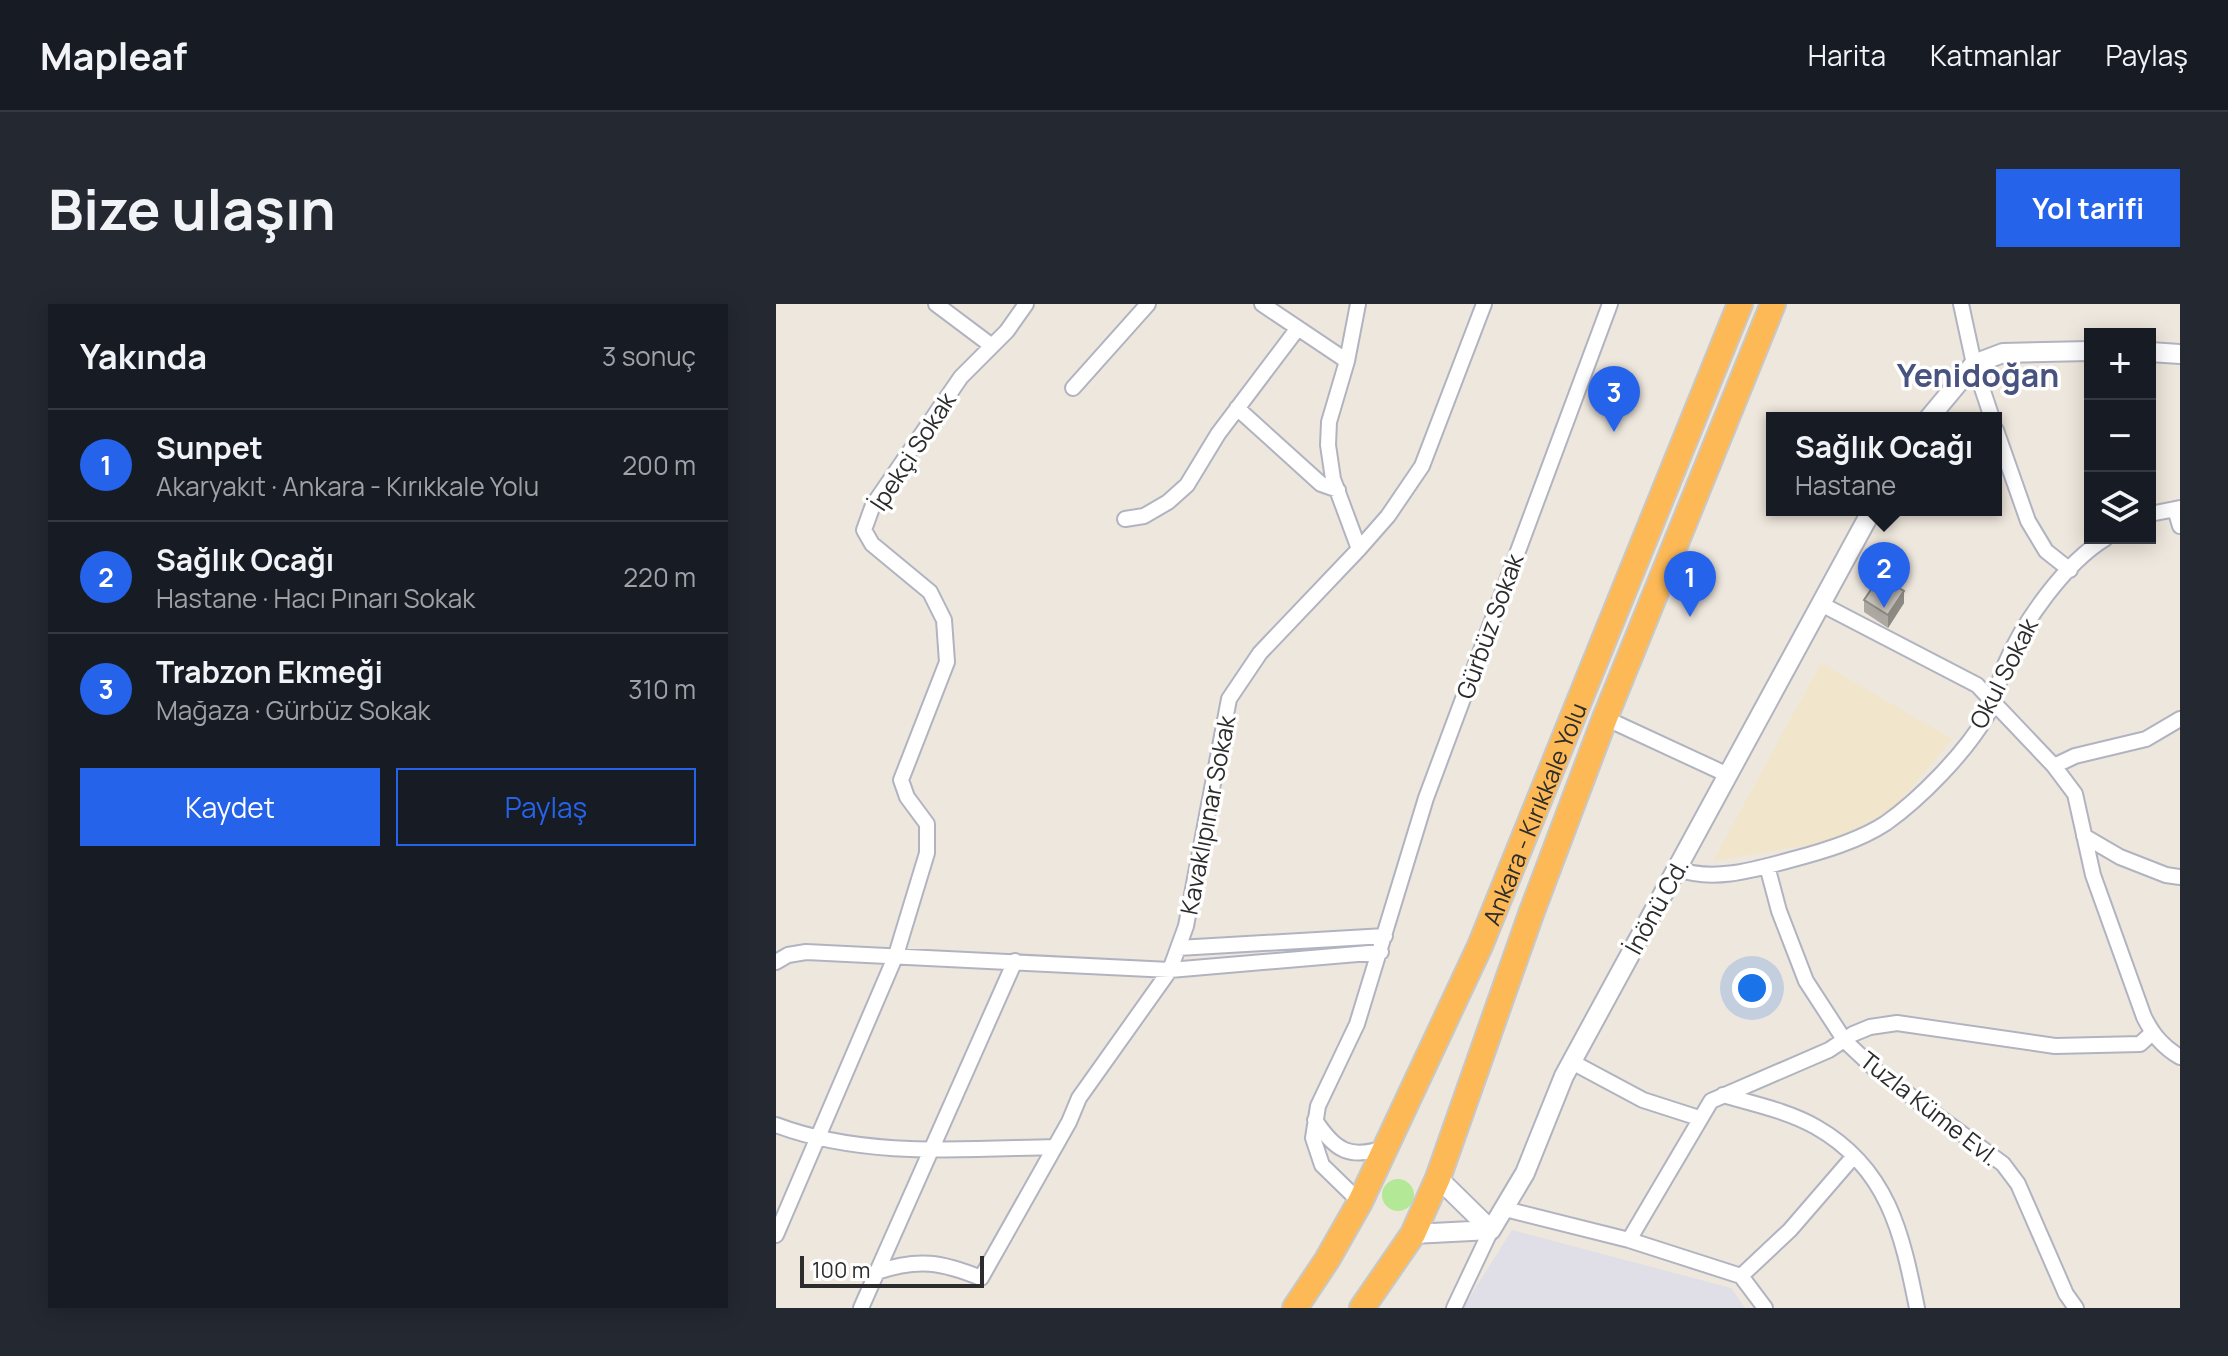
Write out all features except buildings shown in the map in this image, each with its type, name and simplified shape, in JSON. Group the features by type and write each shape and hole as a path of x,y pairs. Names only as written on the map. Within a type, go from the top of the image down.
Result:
{"highway":[{"name":"Ankara - Kırıkkale Yolu","path":"1295,1308 1360,1202 1480,946 1740,304"},
{"name":"Ankara - Kırıkkale Yolu","path":"1362,1308 1413,1234 1438,1178 1531,914 1605,718 1773,304"}],"street":[{"path":"936,304 992,346"},
{"name":"İpekçi Sokak","path":"896,955 927,853 927,824 907,797 901,780 947,662 944,620 930,592 872,544 864,530 873,505 961,377 1007,331 1026,304"},
{"path":"1073,388 1148,304"},
{"path":"1262,304 1347,361"},
{"path":"1358,304 1328,434 1329,456 1338,490 1359,549"},
{"name":"Kavaklıpınar Sokak","path":"877,1272 904,1263 934,1263 981,1278 1079,1098 1170,970 1186,926 1229,699 1260,653 1388,516 1422,466 1484,304"},
{"name":"Gürbüz Sokak","path":"1360,1202 1322,1165 1313,1138 1318,1106 1357,1024 1426,798 1610,304"},
{"path":"1961,304 1974,364 1990,412"},
{"path":"1125,519 1144,516 1168,502 1187,485 1218,434 1298,328"},
{"path":"1934,412 1974,364 2003,353 2084,351"},
{"path":"2156,352 2180,354"},
{"path":"1237,408 1321,484 1338,490"},
{"path":"2002,447 2028,521 2046,551 2070,570"},
{"path":"2156,513 2178,508 2180,526"},
{"name":"İnönü Cd.","path":"1454,1308 1491,1230 1525,1173 1572,1062 1869,516"},
{"name":"Okul Sokak","path":"1677,869 1717,876 1767,866 1843,843 1885,823 1947,768 1987,716 2005,665 2035,610 2070,570 2099,544"},
{"path":"1821,604 1977,685 2054,766 2075,794 2093,875 2144,1017 2152,1033 2166,1049 2180,1057"},
{"path":"1605,718 1728,775"},
{"path":"2054,766 2075,756 2146,739 2180,719"},
{"path":"2084,836 2120,857 2166,875 2180,877"},
{"name":"Tuzla Küme Evl.","path":"1767,866 1779,911 1806,981 1845,1041 1878,1072 2003,1164 2018,1184 2066,1294 2076,1308"},
{"path":"1178,948 1385,936"},
{"path":"776,962 788,955 806,952 1170,970 1381,952"},
{"path":"776,1235 896,955"},
{"path":"861,1308 1015,961"},
{"path":"1629,1240 1711,1101 1870,1027 1897,1023 2055,1046 2140,1044 2152,1033"},
{"path":"1572,1062 1643,1100 1699,1118"},
{"path":"1723,1095 1814,1126 1845,1146 1875,1180 1894,1213 1909,1264 1917,1308"},
{"path":"1315,1119 1326,1138 1345,1151 1365,1153 1387,1147"},
{"path":"776,1125 862,1145 1055,1147"},
{"path":"1741,1276 1790,1230 1854,1156"},
{"path":"1438,1178 1491,1230"},
{"path":"1505,1209 1629,1240 1741,1276 1765,1308"},
{"path":"1413,1234 1491,1230"}],"shaded area":[{"path":"1821,663 1952,739 1894,808 1834,841 1713,861"},
{"path":"1512,1230 1731,1288 1745,1308 1463,1308"}],"green space":[{"path":"1398,1179 1410,1183 1414,1195 1410,1207 1398,1211 1386,1207 1382,1195 1386,1183"}],"place":[{"name":"Trabzon Ekmeği","path":"1614,432"},
{"name":"Sağlık Ocağı","path":"1884,608"},
{"name":"Sunpet","path":"1690,617"}],"district":[{"name":"Yenidoğan","path":"1978,375"}]}
